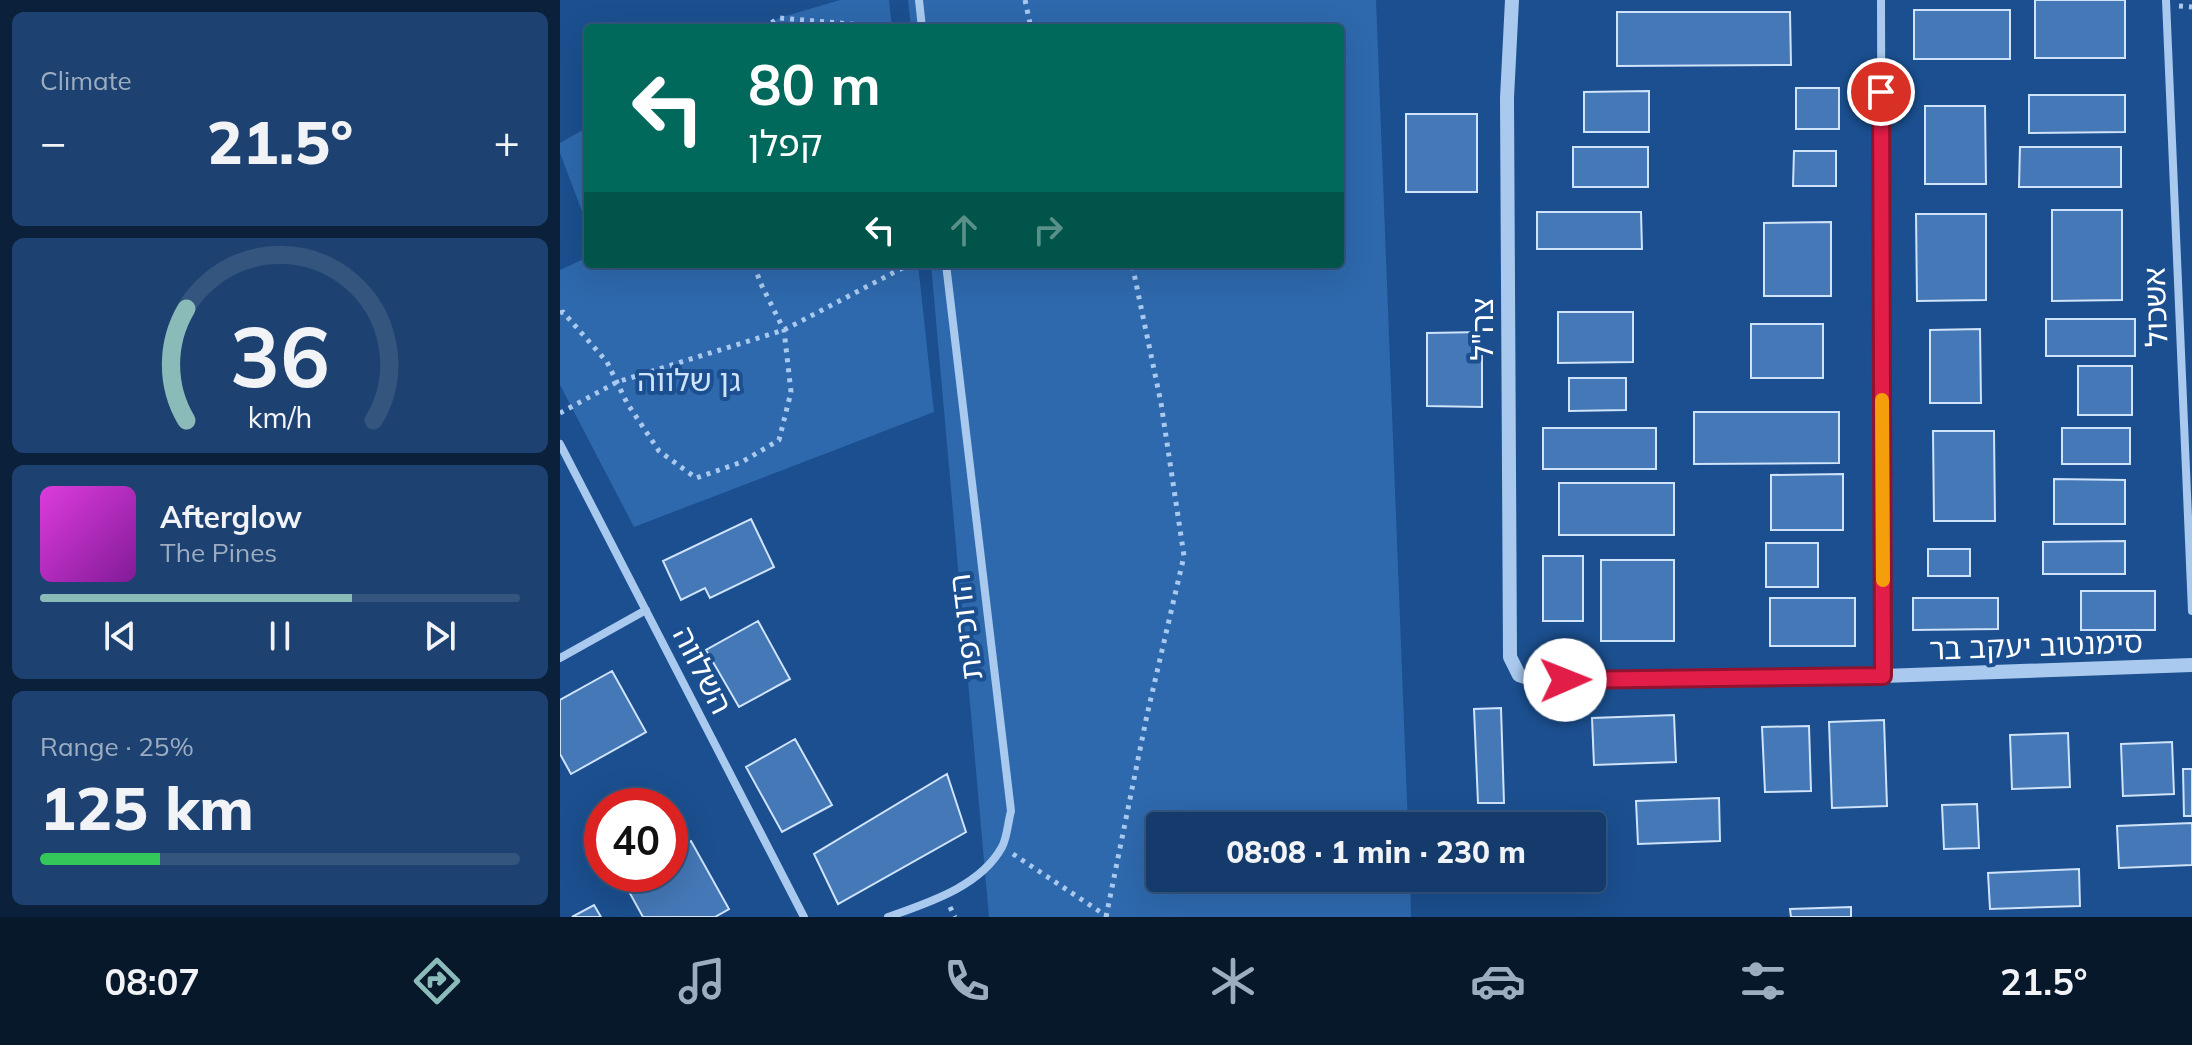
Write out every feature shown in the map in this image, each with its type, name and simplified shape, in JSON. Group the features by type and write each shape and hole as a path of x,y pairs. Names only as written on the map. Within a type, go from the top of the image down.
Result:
{"street":[{"path":"919,0 922,24"},
{"name":"צה\"ל","path":"1510,657 1507,98 1512,0"},
{"path":"1881,0 1883,676"},
{"name":"אשכול","path":"2166,0 2192,611"},
{"name":"הדוכיפת","path":"946,268 1011,811 1003,847"},
{"name":"השלווה","path":"560,444 804,917"},
{"path":"560,658 646,610"},
{"name":"סימנטוב יעקב בר","path":"1510,657 1519,675 1534,680 1883,676 2192,665"},
{"path":"888,917 943,896 981,874 1003,847"}],"path":[{"path":"1025,0 1030,24"},
{"path":"769,24 779,18 851,24"},
{"path":"560,313 563,312 607,362 627,403 659,451 696,478 742,462 779,440 791,392 784,330 755,268"},
{"path":"560,413 617,382 784,330 902,268"},
{"path":"1003,847 1107,917 1147,715 1184,556 1161,403 1133,268"}],"green space":[{"path":"840,0 889,0 892,24 769,24 779,18"},
{"path":"908,0 1376,0 1407,812 1146,812 1146,892 1410,892 1411,917 989,917 931,268 1344,268 1344,24 911,24"},
{"path":"584,129 584,216 560,153 560,143"},
{"name":"גן שלווה","path":"584,259 584,268 918,268 934,412 634,527 560,385 560,270"}],"building":[{"path":"2035,0 2125,0 2125,58 2035,58"},
{"path":"1914,10 2010,10 2010,59 1914,59"},
{"path":"1617,12 1790,12 1791,65 1617,66"},
{"path":"1796,88 1839,88 1839,129 1796,129"},
{"path":"1649,91 1649,132 1584,132 1584,92"},
{"path":"2029,95 2125,95 2125,132 2029,133"},
{"path":"1925,106 1985,106 1986,184 1925,184"},
{"path":"1406,114 1477,114 1477,192 1406,192"},
{"path":"1573,147 1648,147 1648,187 1573,187"},
{"path":"2020,147 2121,147 2121,187 2019,187"},
{"path":"1794,151 1836,151 1836,186 1793,186"},
{"path":"2052,210 2122,210 2122,300 2052,301"},
{"path":"1537,212 1641,212 1642,249 1537,249"},
{"path":"1916,214 1986,214 1986,300 1917,301"},
{"path":"1831,222 1831,296 1764,296 1764,223"},
{"path":"1558,312 1633,312 1633,362 1558,363"},
{"path":"2046,319 2135,319 2135,356 2046,356"},
{"path":"1751,324 1823,324 1823,378 1751,378"},
{"path":"1980,329 1981,403 1930,403 1930,330"},
{"path":"1482,332 1482,407 1427,406 1427,333"},
{"path":"2078,366 2132,366 2132,415 2078,415"},
{"path":"1569,378 1626,378 1626,410 1569,411"},
{"path":"1694,412 1839,412 1839,463 1694,464"},
{"path":"1543,428 1656,428 1656,469 1543,469"},
{"path":"2062,428 2130,428 2130,464 2062,464"},
{"path":"1933,431 1994,431 1995,521 1934,521"},
{"path":"1843,474 1843,530 1771,530 1771,475"},
{"path":"2054,479 2125,480 2125,524 2054,524"},
{"path":"1559,483 1674,483 1674,535 1559,535"},
{"path":"751,519 774,567 710,598 705,588 681,600 663,561"},
{"path":"2125,541 2125,574 2043,574 2043,542"},
{"path":"1766,543 1818,543 1818,587 1766,587"},
{"path":"1928,549 1970,549 1970,576 1928,576"},
{"path":"1543,556 1583,556 1583,621 1543,621"},
{"path":"1601,560 1674,560 1674,641 1601,641"},
{"path":"2081,591 2155,591 2155,630 2081,630"},
{"path":"1770,598 1855,598 1855,646 1770,646"},
{"path":"1913,598 1998,598 1998,629 1913,630"},
{"path":"758,621 790,679 739,707 706,650"},
{"path":"612,671 646,732 571,774 560,754 560,700"},
{"path":"1501,708 1504,803 1478,803 1474,709"},
{"path":"1674,715 1676,762 1594,765 1592,718"},
{"path":"1884,720 1887,806 1832,808 1829,722"},
{"path":"1809,726 1811,791 1765,792 1762,727"},
{"path":"2068,733 2070,787 2012,789 2010,735"},
{"path":"795,739 832,805 782,832 746,767"},
{"path":"2172,742 2174,794 2123,796 2121,744"},
{"path":"2183,769 2192,769 2192,816 2184,816"},
{"path":"947,774 966,832 838,904 814,854"},
{"path":"1719,798 1720,841 1638,844 1636,801"},
{"path":"1977,804 1979,848 1944,849 1942,805"},
{"path":"2192,823 2192,865 2119,868 2117,826"},
{"path":"691,841 729,909 715,917 643,917 629,892 688,892 688,843"},
{"path":"2079,869 2080,906 1990,909 1988,873"},
{"path":"594,905 601,917 572,917"},
{"path":"1851,907 1851,917 1791,917 1790,909"}],"slow traffic":[{"path":"1882,400 1883,580"}],"route":[{"path":"1565,680 1883,676 1881,92"}]}
